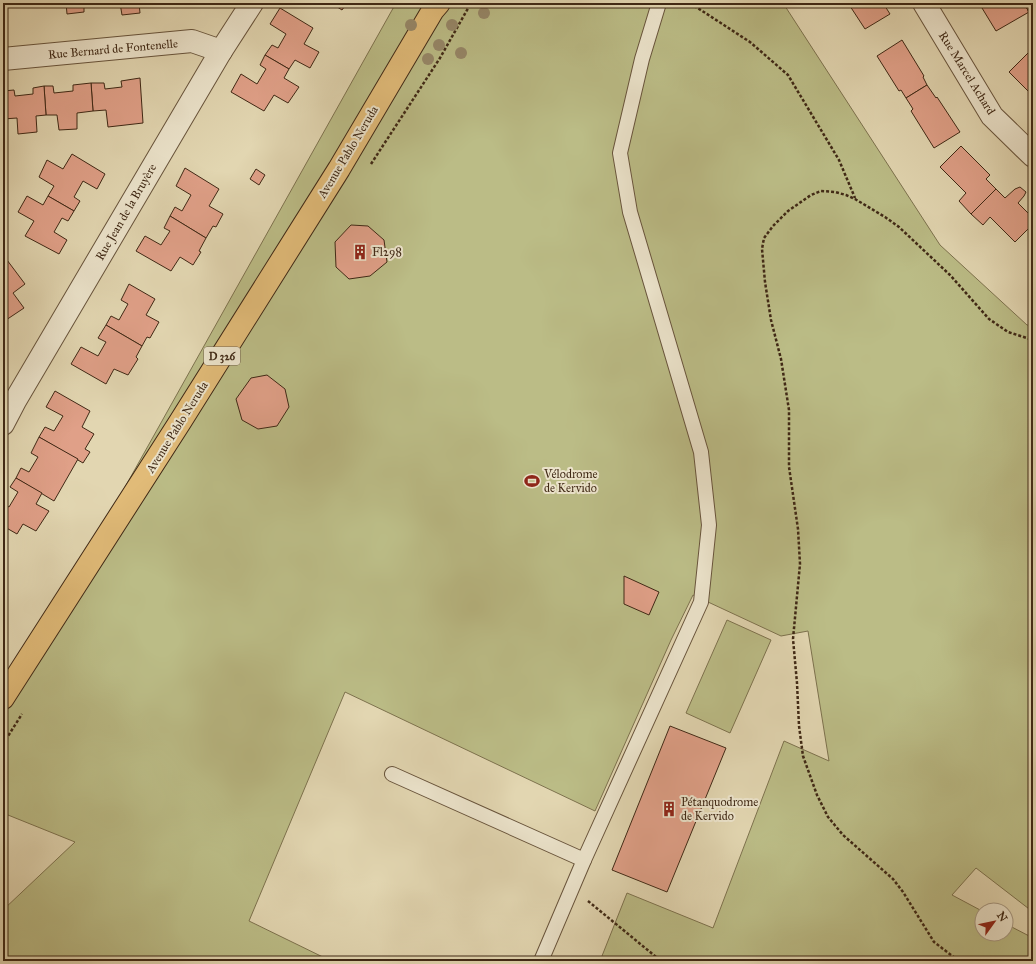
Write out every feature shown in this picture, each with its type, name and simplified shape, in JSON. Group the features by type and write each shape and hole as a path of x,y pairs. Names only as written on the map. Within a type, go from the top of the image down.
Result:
{"main road":[{"name":"Avenue Pablo Neruda","path":"3,698 180,422 331,182 435,5"}],"street":[{"name":"Rue Jean de la Bruyère","path":"3,424 9,395 252,3"},
{"name":"Rue Marcel Achard","path":"924,3 992,116 1033,156"},
{"name":"Rue Bernard de Fontenelle","path":"3,59 192,41 221,51"}],"lane":[{"path":"541,961 584,860 701,602 710,526 702,452 630,212 620,153 642,59 659,3"},
{"path":"392,774 584,860"}],"path":[{"path":"690,3 750,42 788,76 839,160 856,199"},
{"path":"959,961 934,942 903,892 893,879 843,835 828,817 817,795 803,756 799,726 793,639 800,564 798,529 789,468 789,410 765,282 762,249 764,238 773,226 799,202 811,195 821,191 834,192 856,199 899,227 950,275 989,319 1008,332 1033,340"},
{"path":"572,888 661,961"}],"green space":[{"path":"396,3 783,3 940,245 1027,325 1033,326 1033,912 976,868 952,895 974,907 974,942 1014,942 1014,928 1033,938 1033,961 600,961 627,893 713,928 784,741 829,761 808,631 781,636 693,595 671,640 595,811 345,692 249,921 331,961 3,961 3,910 75,842 3,813 3,705"},
{"path":"727,620 771,640 730,733 686,713"}],"building":[{"path":"3,3 7,3 7,19 3,19"},
{"path":"66,3 84,3 84,12 67,14"},
{"path":"120,3 139,3 140,13 122,15"},
{"path":"331,3 347,3 342,10"},
{"path":"848,3 883,3 890,14 865,29"},
{"path":"990,3 1024,3 1029,12 996,31 982,8"},
{"path":"1024,3 1033,3 1032,18"},
{"path":"280,8 313,28 304,44 319,52 310,68 295,60 289,69 265,55 272,45 278,48 286,34 270,24"},
{"path":"902,40 924,76 923,77 927,85 906,98 901,90 899,91 877,56"},
{"path":"1033,48 1033,96 1009,72"},
{"path":"265,55 289,69 284,78 299,87 288,103 274,95 264,111 231,92 241,74 257,84 266,69 260,65"},
{"path":"140,78 143,123 108,127 106,110 93,111 91,83 104,83 105,89 122,87 121,81"},
{"path":"91,83 93,111 77,113 77,129 59,130 57,115 46,115 44,86 53,86 54,93 73,91 73,85"},
{"path":"927,85 936,98 937,97 960,132 934,148 911,111 913,109 906,98"},
{"path":"44,86 46,115 36,116 37,132 18,134 17,118 3,119 3,91 14,90 15,96 33,94 33,88"},
{"path":"961,146 990,175 986,179 996,189 971,214 959,201 966,193 940,167"},
{"path":"72,154 105,174 97,189 83,181 74,197 80,201 74,211 48,196 54,186 39,177 47,160 63,169"},
{"path":"185,168 219,189 209,206 223,214 216,227 213,226 206,238 170,216 175,207 182,211 191,195 176,186"},
{"path":"256,169 265,175 259,185 250,179"},
{"path":"1020,187 1026,192 1018,203 1033,218 1033,224 1015,242 990,217 983,225 971,214 996,189 1005,198 1015,189"},
{"path":"27,196 43,205 48,196 74,211 68,221 62,218 54,232 67,240 59,254 25,236 34,221 18,212"},
{"path":"170,216 206,238 199,251 201,252 193,265 180,257 171,271 136,251 145,236 161,245 170,231 164,228"},
{"name":"Fl298","path":"351,225 368,226 384,240 387,262 370,276 349,279 336,267 335,242"},
{"path":"7,260 25,284 13,293 24,308 3,322 3,263"},
{"path":"129,284 155,299 146,315 159,322 150,338 147,337 142,346 106,325 111,316 119,320 128,304 121,300"},
{"path":"106,325 142,346 136,357 138,359 128,375 114,369 106,384 71,364 81,347 98,356 106,342 98,338"},
{"path":"267,375 285,389 289,407 277,426 258,429 242,420 236,399 251,378"},
{"path":"55,391 90,411 82,427 94,434 85,449 90,452 83,463 39,437 45,427 54,431 63,416 46,407"},
{"path":"39,437 78,459 54,501 16,478 21,468 29,472 38,457 31,453"},
{"path":"16,478 42,493 36,504 49,511 36,531 23,524 17,534 3,526 3,504 9,507 18,492 10,487"},
{"path":"624,576 659,592 649,615 624,604"},
{"name":"Pétanquodrome de Kervido","path":"670,726 726,748 667,892 612,870"}],"place":[{"name":"Fl298","path":"360,252"},
{"name":"Vélodrome de Kervido","path":"532,481"},
{"name":"Pétanquodrome de Kervido","path":"669,809"}]}
